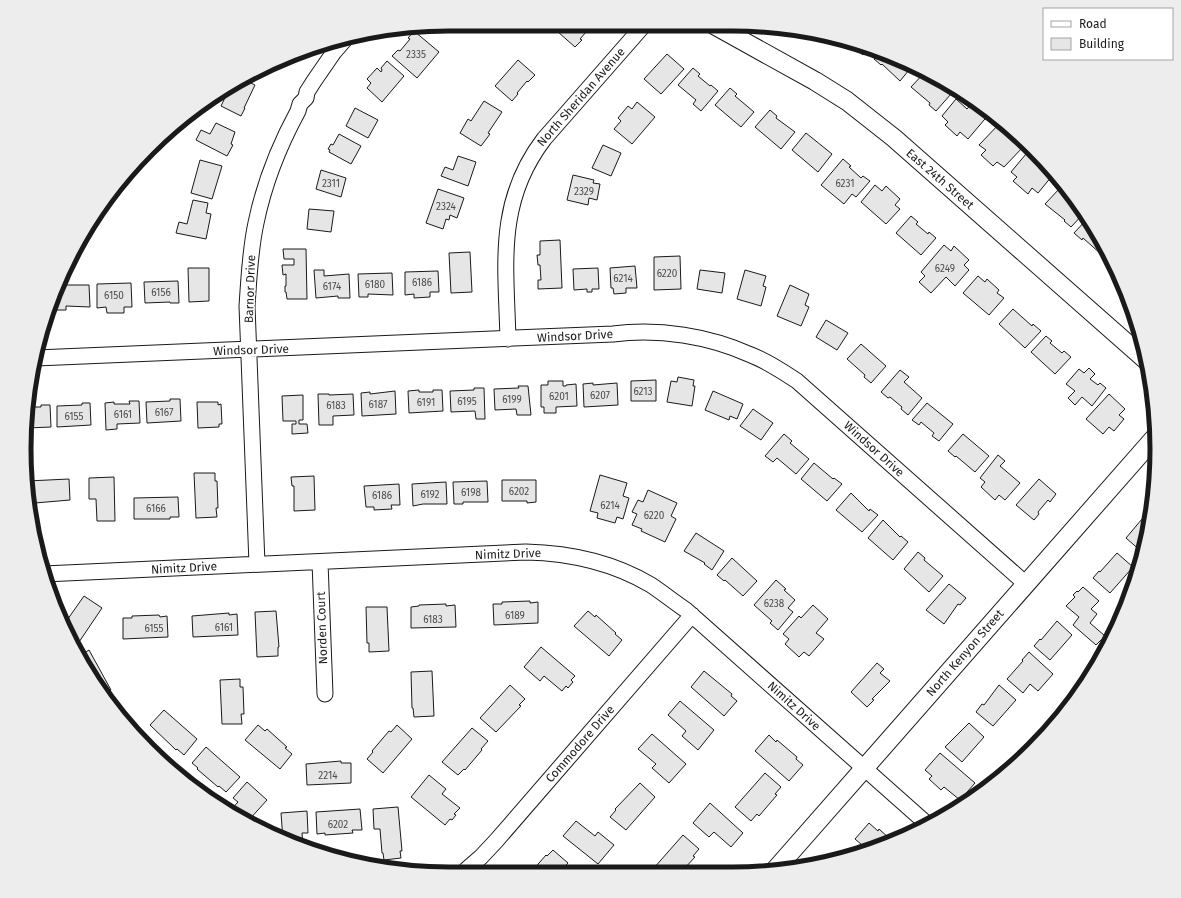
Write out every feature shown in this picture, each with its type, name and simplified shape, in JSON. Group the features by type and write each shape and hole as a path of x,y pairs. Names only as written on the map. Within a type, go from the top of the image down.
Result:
{"street":[{"name":"North Sheridan Avenue","path":"508,339 506,254 507,230 512,201 521,178 531,158 544,139 639,31"},
{"name":"East 24th Street","path":"725,31 815,81 865,115 900,143 1139,353"},
{"name":"Barnor Drive","path":"257,564 247,306 249,268 255,224 267,180 300,104 306,98 307,92 322,68 341,45"},
{"name":"Windsor Drive","path":"41,358 508,339 636,332 688,335 717,342 752,355 772,365 810,391 1026,584"},
{"name":"North Kenyon Street","path":"781,864 1150,443"},
{"name":"Nimitz Drive","path":"50,574 526,552 564,555 594,561 629,574 649,584 692,615 923,821"},
{"name":"Norden Court","path":"320,562 325,694"},
{"name":"Commodore Drive","path":"469,867 496,841 692,615"}],"building":[{"path":"587,31 580,39 582,40 575,47 558,32"},
{"path":"412,33 416,33 439,52 417,78 392,56 398,50 400,51 410,39 408,38"},
{"path":"858,51 865,53 863,55"},
{"path":"667,54 684,69 661,94 644,79"},
{"path":"876,57 909,70 900,81 882,64 881,65 874,59"},
{"path":"518,60 535,75 528,82 527,81 512,101 495,86"},
{"path":"387,61 404,76 382,102 367,88 371,83 367,79 377,68 381,72 381,68"},
{"path":"693,68 700,74 698,76 718,91 701,111 693,104 696,100 678,85"},
{"path":"921,76 951,94 936,111 929,105 930,103 911,87"},
{"path":"249,82 255,85 241,116 221,106 226,96"},
{"path":"730,88 737,94 735,96 754,112 741,127 715,105"},
{"path":"956,99 967,109 970,105 986,117 968,139 960,132 957,136 945,125 948,122 942,116"},
{"path":"484,101 502,112 488,133 490,134 481,146 460,133 468,119 471,121"},
{"path":"637,102 655,117 632,144 614,129 621,121 618,118 628,106 632,109"},
{"path":"355,108 378,120 368,138 346,126"},
{"path":"770,110 777,116 776,118 795,132 781,149 755,127"},
{"path":"216,123 235,132 231,144 233,145 227,156 196,140 201,130 210,134"},
{"path":"997,126 1022,148 1004,167 997,162 993,166 981,155 986,150 979,145"},
{"path":"806,133 832,154 818,172 792,150"},
{"path":"339,134 361,146 351,164 329,152 330,150 328,149 331,144 333,145"},
{"path":"603,145 621,153 611,176 592,168"},
{"path":"1026,154 1038,164 1050,178 1038,193 1032,188 1028,194 1013,181 1017,177 1011,172"},
{"path":"458,156 476,162 468,186 441,176 445,167 453,170"},
{"path":"843,159 861,178 863,176 870,181 856,197 852,194 844,204 821,185"},
{"path":"200,160 222,166 212,199 191,193"},
{"path":"321,170 346,178 341,197 316,189"},
{"path":"573,175 594,180 593,183 600,184 597,200 589,198 588,205 567,200"},
{"path":"875,185 882,191 886,186 900,199 895,205 900,209 886,224 861,202"},
{"path":"438,189 464,198 457,218 450,215 449,220 446,219 443,229 426,223"},
{"path":"1059,189 1080,217 1071,227 1064,221 1065,220 1045,204"},
{"path":"193,200 208,203 206,213 211,214 206,239 176,233 179,222 187,224"},
{"path":"309,209 334,211 331,232 307,229"},
{"path":"911,216 918,222 916,224 928,234 929,232 936,238 921,255 896,233"},
{"path":"1084,223 1101,254 1083,238 1082,240 1074,233"},
{"path":"560,240 562,288 538,289 538,280 541,280 540,265 538,265 537,255 540,255 540,241"},
{"path":"944,245 951,251 954,246 969,260 964,265 969,270 955,286 946,277 931,293 919,282 925,276 921,272"},
{"path":"283,249 306,249 307,299 287,299 285,292 286,274 283,275 282,265 294,265 294,259 284,259"},
{"path":"470,252 472,292 451,293 449,253"},
{"path":"680,256 681,289 654,290 654,257"},
{"path":"635,266 637,288 626,288 626,293 614,294 613,288 611,288 610,268"},
{"path":"188,268 209,268 209,301 189,302"},
{"path":"598,268 599,289 592,289 592,292 587,292 587,289 574,290 573,269"},
{"path":"314,270 324,270 324,276 349,274 350,298 338,298 338,296 316,298"},
{"path":"700,270 725,273 722,293 697,289"},
{"path":"745,270 766,276 763,286 766,287 761,306 737,299"},
{"path":"438,271 439,292 430,292 430,297 414,298 414,294 405,295 405,272"},
{"path":"392,273 393,295 368,294 368,297 359,297 358,274"},
{"path":"978,276 985,282 987,279 999,290 997,293 1004,298 989,315 963,293"},
{"path":"178,281 179,303 145,303 144,282"},
{"path":"131,283 132,307 124,307 124,313 107,313 106,307 97,308 97,284"},
{"path":"65,285 89,285 90,307 66,306 66,310 56,310"},
{"path":"790,285 809,294 805,305 809,307 801,326 777,316"},
{"path":"1013,309 1032,326 1033,324 1041,331 1025,348 999,324"},
{"path":"826,320 848,333 837,350 816,337"},
{"path":"1046,336 1052,341 1050,343 1062,353 1064,351 1071,357 1055,374 1031,352"},
{"path":"861,344 886,366 871,383 864,377 865,375 847,359"},
{"path":"1089,368 1095,374 1090,379 1098,385 1100,383 1106,388 1092,406 1082,397 1075,405 1068,398 1075,391 1066,384 1079,369 1084,373"},
{"path":"900,370 909,377 904,382 922,398 908,415 901,409 902,407 881,392"},
{"path":"678,377 694,380 693,386 695,386 692,406 667,402 671,381 677,382"},
{"path":"656,380 656,401 631,401 631,381"},
{"path":"548,381 563,381 563,386 576,384 577,406 556,407 556,413 544,413 544,407 541,407 541,385 548,385"},
{"path":"593,383 593,385 617,383 618,405 584,407 583,384"},
{"path":"518,386 528,386 531,415 517,415 516,409 495,410 494,389 519,388"},
{"path":"474,388 484,388 485,419 476,419 475,411 451,412 450,391 474,390"},
{"path":"419,390 419,392 433,392 433,390 442,390 443,411 409,413 408,391"},
{"path":"395,391 396,414 362,416 361,393 370,392 370,394"},
{"path":"713,391 743,404 737,419 730,416 729,420 705,410"},
{"path":"318,394 353,394 354,415 333,416 333,425 319,425"},
{"path":"1109,394 1125,409 1119,415 1124,419 1114,431 1109,427 1103,434 1086,419"},
{"path":"303,395 303,420 299,420 299,424 307,424 308,433 292,434 292,424 296,424 296,421 283,421 282,396"},
{"path":"170,399 180,399 181,421 147,423 146,402 170,401"},
{"path":"129,401 139,401 140,423 117,424 117,429 106,430 105,403 114,402 114,404 130,404"},
{"path":"197,402 218,402 218,405 221,404 222,424 219,424 219,427 198,428"},
{"path":"82,403 90,403 91,425 57,427 57,406 82,405"},
{"path":"927,403 953,424 939,441 932,436 934,433 921,422 919,425 912,420"},
{"path":"41,405 50,405 51,427 32,428 34,407 41,407"},
{"path":"753,409 773,423 761,440 740,426"},
{"path":"784,434 792,441 790,443 809,459 796,474 777,458 773,462 765,456"},
{"path":"963,434 989,456 975,472 948,451"},
{"path":"998,455 1005,461 1000,466 1020,483 1005,500 999,495 995,500 981,487 985,482 980,478"},
{"path":"814,463 833,479 834,478 842,484 827,501 801,479"},
{"path":"194,473 215,473 215,481 217,481 217,517 196,518"},
{"path":"600,475 627,483 623,496 629,498 623,519 617,517 615,523 597,518 598,513 590,511"},
{"path":"314,476 315,510 294,511 294,486 292,486 291,477"},
{"path":"114,477 115,521 97,521 96,499 89,499 89,478"},
{"path":"69,479 70,500 35,503 33,481"},
{"path":"1039,479 1056,494 1050,502 1048,500 1038,512 1039,514 1034,520 1016,505"},
{"path":"502,480 536,480 536,502 527,503 527,501 502,501"},
{"path":"487,481 488,502 463,502 463,504 454,504 453,482"},
{"path":"446,482 447,504 423,504 413,506 412,484"},
{"path":"399,484 400,505 391,505 392,509 374,510 374,507 366,507 364,486"},
{"path":"648,490 677,503 671,516 676,519 665,542 641,531 642,529 632,525 637,514 632,512 638,500 643,502"},
{"path":"851,493 869,511 870,509 878,515 862,532 836,510"},
{"path":"178,497 179,517 170,517 170,519 134,519 134,498"},
{"path":"1142,519 1144,520 1138,548 1126,538"},
{"path":"883,520 900,537 901,536 908,542 893,560 868,538"},
{"path":"696,533 724,551 712,570 704,564 705,563 684,551"},
{"path":"918,552 925,558 924,560 943,576 929,592 904,569"},
{"path":"1117,553 1133,567 1110,593 1093,578 1099,571 1100,572"},
{"path":"732,558 757,581 743,596 717,575"},
{"path":"776,580 795,600 788,608 793,612 778,630 770,623 772,621 754,605"},
{"path":"949,584 966,598 960,605 958,604 944,624 926,610"},
{"path":"1083,587 1099,601 1091,609 1097,614 1090,623 1105,636 1096,645 1073,625 1079,617 1066,606 1075,597 1073,595"},
{"path":"84,596 102,608 79,643 68,619"},
{"path":"530,601 530,603 538,602 538,623 494,625 493,604 502,604 502,602"},
{"path":"446,604 446,606 455,605 456,627 411,628 411,607 419,605"},
{"path":"813,605 828,619 816,633 824,639 809,656 804,652 799,657 785,644 789,639 783,634 799,616 801,618"},
{"path":"366,607 387,607 389,651 369,652 369,643 367,643"},
{"path":"276,611 279,647 278,656 257,657 255,612"},
{"path":"588,611 595,617 596,615 622,640 609,656 574,626"},
{"path":"229,613 229,615 237,614 238,635 193,637 192,616"},
{"path":"159,615 160,617 167,616 168,637 123,639 123,618 132,618 132,616"},
{"path":"1057,621 1072,635 1050,660 1034,646"},
{"path":"541,647 575,676 571,680 573,682 568,688 566,686 562,691 544,676 540,681 524,667"},
{"path":"89,650 111,690 108,691 101,681 84,653"},
{"path":"1029,652 1053,674 1038,691 1030,684 1023,693 1007,679"},
{"path":"877,663 884,669 880,673 890,681 872,699 874,700 867,707 851,692"},
{"path":"432,671 434,716 414,717 412,708 411,672"},
{"path":"704,671 732,694 731,696 737,701 724,716 691,687"},
{"path":"240,679 240,687 243,687 244,714 241,714 242,724 222,724 220,680"},
{"path":"510,685 525,699 519,705 521,706 496,732 480,718"},
{"path":"999,685 1016,700 993,726 976,712 982,704 984,705"},
{"path":"680,701 714,730 698,750 682,736 686,731 668,715"},
{"path":"164,710 197,739 184,755 177,749 176,750 150,725"},
{"path":"969,723 984,737 962,762 945,747"},
{"path":"258,725 265,731 267,729 287,747 285,748 292,754 280,769 245,740"},
{"path":"397,725 412,739 383,773 367,759 389,731 391,732"},
{"path":"472,728 488,741 465,770 464,769 458,775 442,762"},
{"path":"652,734 686,764 669,783 652,768 656,764 638,749"},
{"path":"769,735 797,757 796,759 803,765 789,781 755,751"},
{"path":"206,747 240,777 226,792 219,786 218,787 192,763"},
{"path":"940,753 975,783 960,800 944,787 941,790 929,779 932,776 925,770"},
{"path":"341,761 341,763 351,763 351,783 307,785 306,764"},
{"path":"765,773 781,787 775,794 777,795 759,816 757,814 751,821 735,807"},
{"path":"429,775 446,789 442,794 460,808 454,814 456,815 452,820 450,819 445,825 411,797"},
{"path":"247,782 267,800 251,817 234,807 238,802 233,798"},
{"path":"640,783 655,797 626,830 610,817 616,810 615,809"},
{"path":"710,803 743,833 731,847 714,832 709,837 693,823"},
{"path":"398,807 402,851 400,851 401,858 384,860 380,829 374,829 373,809"},
{"path":"360,809 362,830 352,830 353,833 325,835 325,833 317,834 316,812"},
{"path":"307,811 308,833 302,833 303,840 282,832 281,813"},
{"path":"576,821 595,836 598,832 614,845 598,864 563,836"},
{"path":"869,823 887,837 863,846 855,839"},
{"path":"683,835 699,849 693,856 695,857 686,867 655,867"},
{"path":"553,850 568,863 565,867 536,867 546,855 547,856"}]}
